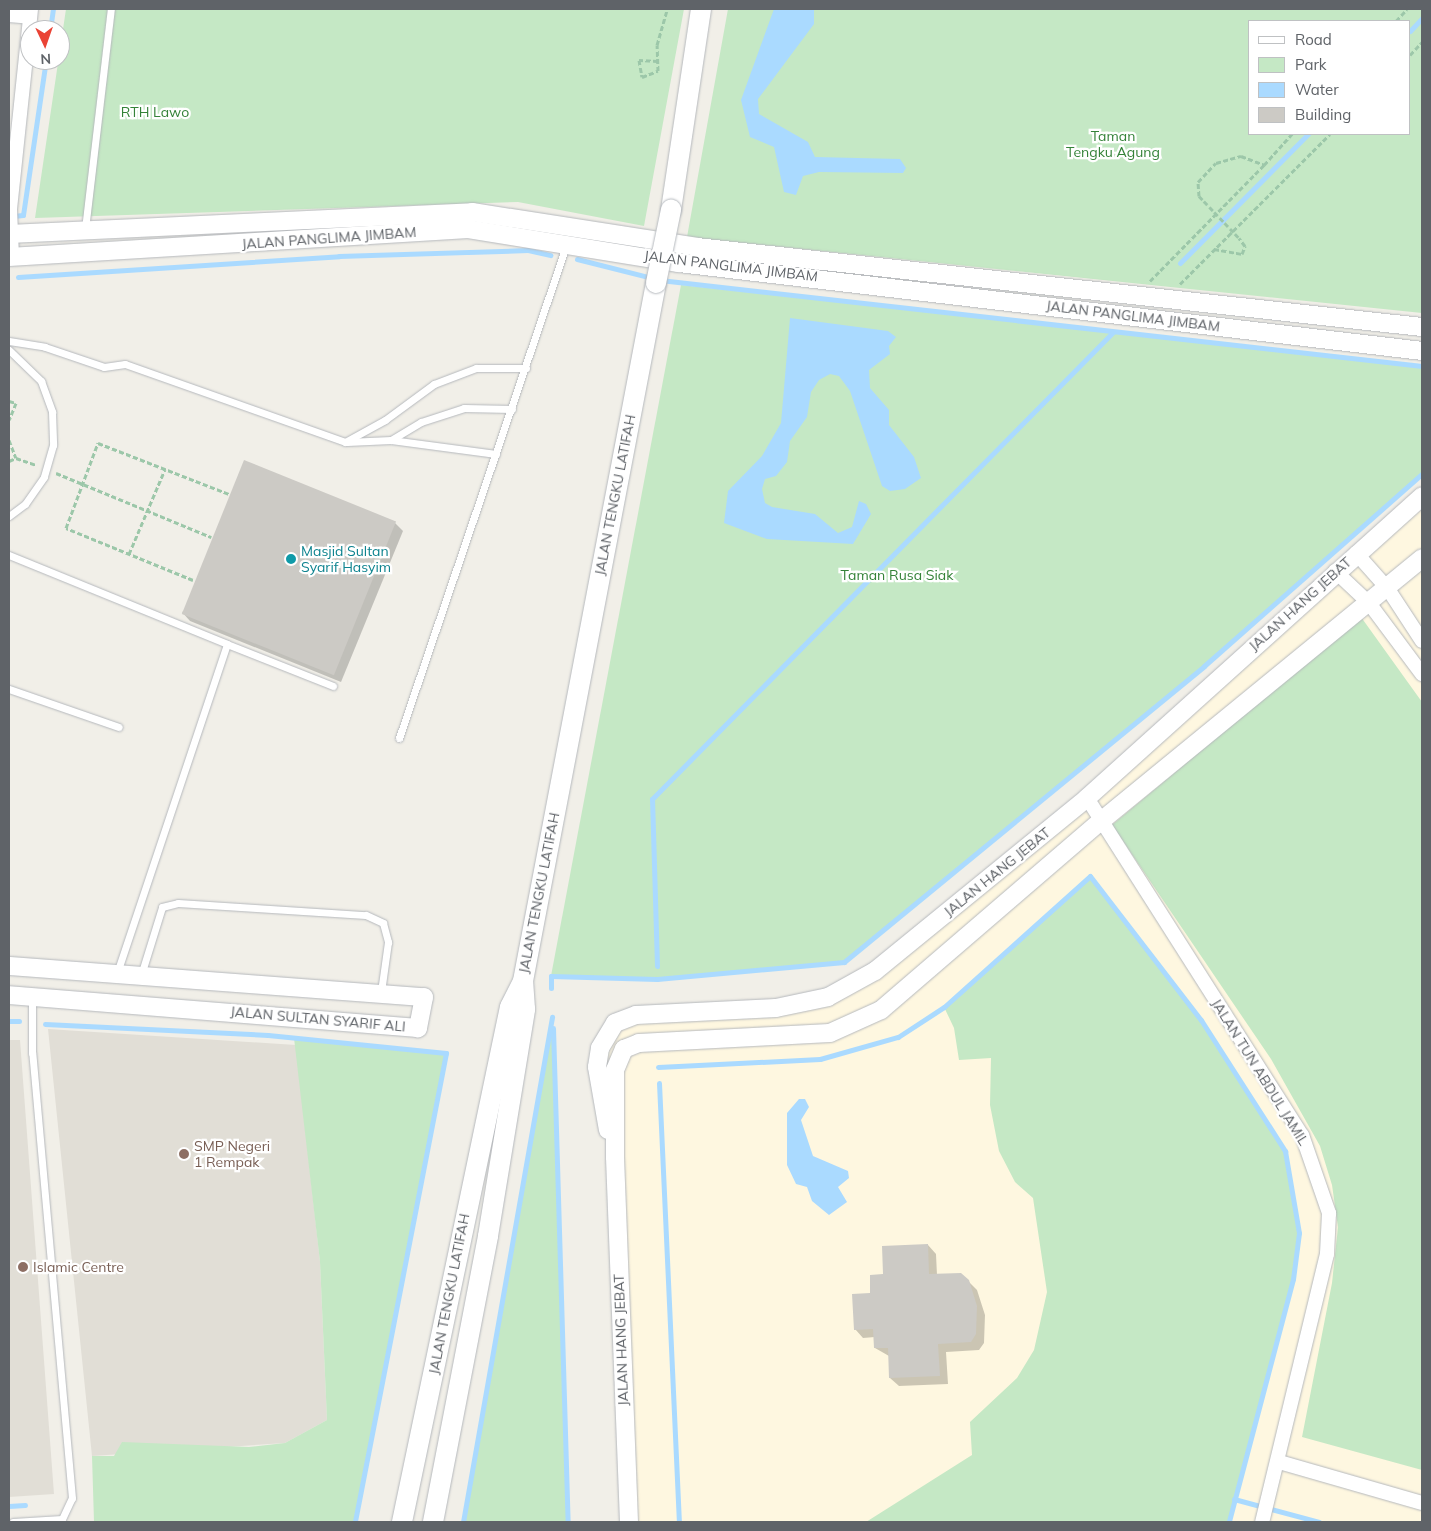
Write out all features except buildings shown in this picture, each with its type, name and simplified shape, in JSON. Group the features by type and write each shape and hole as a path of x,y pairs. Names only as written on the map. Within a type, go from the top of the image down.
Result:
{"main road":[{"name":"JALAN TENGKU LATIFAH","path":"402,1522 508,1017 523,981 656,284 701,9"},
{"name":"JALAN TENGKU LATIFAH","path":"433,1522 488,1236 525,1009 523,981"}],"street":[{"path":"9,15 31,13 10,209 10,261"},
{"name":"JALAN PANGLIMA JIMBAM","path":"10,234 472,212 573,225 696,247 1422,326"},
{"name":"JALAN PANGLIMA JIMBAM","path":"10,261 468,229 567,242 678,262 1422,351"},
{"name":"JALAN HANG JEBAT","path":"615,1157 597,1083 600,1048 615,1023 636,1015 776,1008 828,997 853,985 1087,798 1335,571 1422,496"},
{"path":"1356,553 1388,589 1422,641"},
{"name":"JALAN HANG JEBAT","path":"629,1522 615,1157 615,1070 624,1049 639,1043 779,1039 830,1033 857,1023 881,1010 1101,821 1388,589 1422,558"},
{"path":"1335,571 1369,603 1422,674"},
{"name":"JALAN TUN ABDUL JAMIL","path":"1087,798 1302,1135 1317,1169 1329,1214 1327,1254 1279,1462 1262,1522"},
{"name":"JALAN SULTAN SYARIF ALI","path":"9,966 424,995 419,1027 9,995"},
{"path":"1279,1462 1422,1503"}],"lane":[{"path":"85,231 111,9"},
{"path":"399,738 573,225"},
{"path":"9,342 45,347 104,367 126,364 344,442 391,440 496,454"},
{"path":"9,350 41,382 52,412 54,446 47,468 25,504 9,516"},
{"path":"344,442 385,420 434,384 476,368 526,368"},
{"path":"391,440 421,422 464,408 512,409"},
{"path":"9,555 333,686"},
{"path":"116,973 227,644"},
{"path":"9,689 119,727"},
{"path":"141,975 162,907 178,903 366,915 383,923 388,942 381,992"},
{"path":"13,1522 63,1520 72,1498 32,1053 32,996"}],"path":[{"path":"658,61 639,60 642,77 654,76 658,61 667,9"},
{"path":"1397,20 1407,9"},
{"path":"1411,53 1422,42"},
{"path":"1157,281 1149,280 1264,165 1291,135"},
{"path":"1172,283 1180,284 1329,135"},
{"path":"1214,250 1242,254 1245,246 1199,196 1198,182 1216,163 1241,156 1264,165"},
{"path":"9,401 16,403 9,420"},
{"path":"9,440 16,458"},
{"path":"194,580 66,528 98,443 229,494"},
{"path":"9,461 16,458 47,468 211,537"},
{"path":"129,554 165,469"}],"shaded area":[{"path":"1422,496 1422,1522 629,1522 615,1157 597,1083 615,1023 776,1008 875,971"},
{"name":"SMP Negeri 1 Rempak","path":"48,1029 296,1045 320,1262 327,1420 285,1443 92,1456"},
{"name":"Islamic Centre","path":"9,1040 20,1040 54,1494 9,1497"}],"green space":[{"name":"RTH Lawo","path":"66,9 684,9 644,226 518,202 35,218 57,70 70,70 70,20 64,20"},
{"name":"Taman Tengku Agung","path":"728,9 1422,9 1422,313 687,237"},
{"name":"Taman Rusa Siak","path":"681,285 1422,366 1422,474 1204,666 844,962 657,979 551,976"},
{"path":"1361,617 1422,702 1422,1470 1302,1437 1332,1283 1338,1227 1332,1185 1320,1146 1271,1059 1112,825"},
{"path":"1090,876 1201,1020 1285,1151 1299,1233 1293,1279 1229,1522 866,1522 972,1455 970,1422 1017,1378 1034,1350 1047,1292 1033,1198 1015,1182 999,1151 990,1105 991,1058 959,1060 954,1028 944,1007"},
{"path":"552,1017 568,1522 463,1522"},
{"path":"294,1038 446,1053 355,1522 94,1522 92,1456 114,1456 122,1442 249,1447 285,1443 327,1420 320,1262"}],"water":[{"path":"774,9 814,9 814,24 758,99 759,114 808,142 815,157 900,159 906,168 903,173 819,172 803,176 796,195 784,192 774,147 750,137 741,100"},
{"path":"790,318 888,331 896,337 889,346 890,354 869,370 870,388 889,410 889,425 914,457 921,478 905,489 890,491 882,486 850,391 839,376 830,374 819,380 811,392 807,417 790,441 787,462 776,476 765,479 762,489 765,503 772,507 815,514 838,533 852,527 859,501 866,504 871,514 853,544 767,539 724,523 728,491 762,456 781,423"},
{"path":"799,1099 805,1099 809,1107 801,1120 813,1156 848,1171 849,1178 838,1187 847,1202 829,1215 812,1201 807,1187 796,1184 787,1165 787,1113"}],"waterway":[{"path":"51,20 53,9"},
{"path":"1411,30 1422,18"},
{"path":"13,216 23,215 45,70"},
{"path":"1180,263 1307,135"},
{"path":"18,277 339,256 528,250 550,255"},
{"path":"577,259 652,278"},
{"path":"660,280 1422,366"},
{"path":"657,966 652,799 1113,332"},
{"path":"551,988 551,976 657,979 844,962 1204,666 1422,474"},
{"path":"658,1067 820,1059 898,1037 944,1007 1090,876 1201,1020 1285,1151 1299,1233 1293,1279 1229,1522"},
{"path":"463,1522 552,1017"},
{"path":"9,1021 19,1021"},
{"path":"45,1024 268,1035 446,1053 355,1522"},
{"path":"553,1028 568,1522"},
{"path":"659,1083 679,1522"},
{"path":"1234,1499 1319,1522"},
{"path":"9,1506 25,1505"}],"place":[{"name":"Masjid Sultan Syarif Hasyim","path":"291,559"},
{"name":"SMP Negeri 1 Rempak","path":"184,1154"},
{"name":"Islamic Centre","path":"23,1267"}]}
